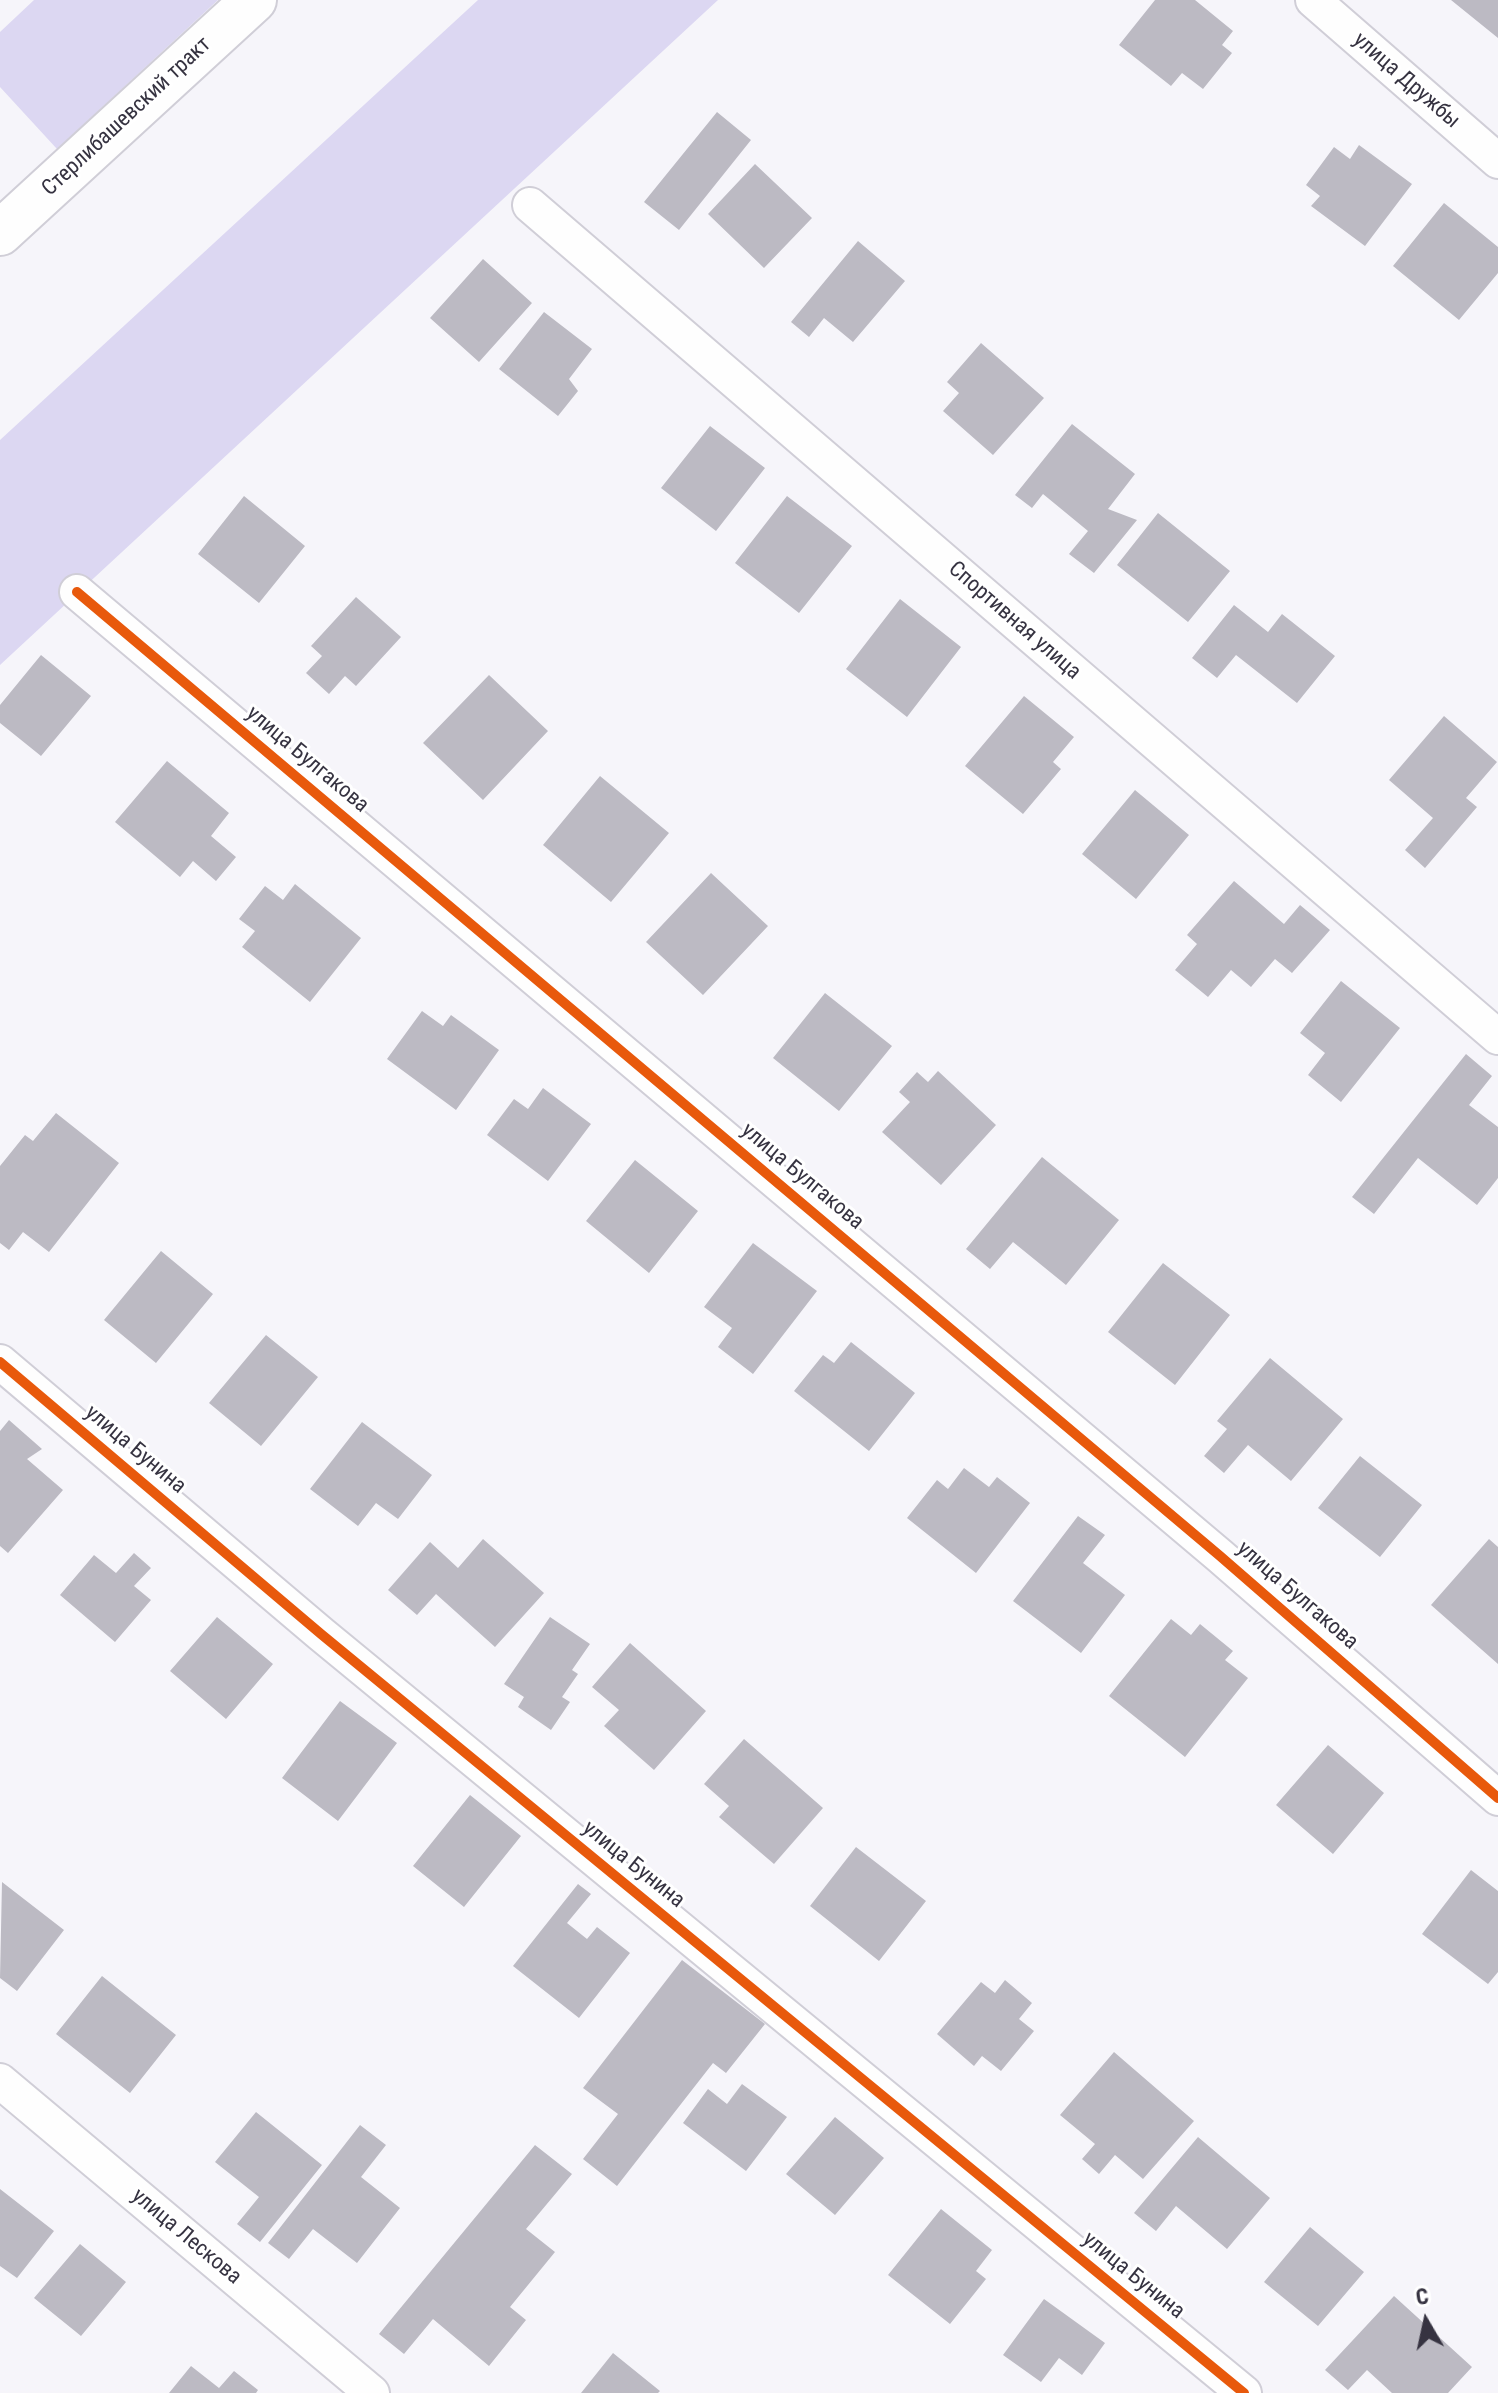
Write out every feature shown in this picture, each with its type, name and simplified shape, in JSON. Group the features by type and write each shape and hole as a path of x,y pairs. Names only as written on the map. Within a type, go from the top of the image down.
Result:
{"main road":[{"name":"Стерлибашевский тракт","path":"0,233 254,0"}],"street":[{"name":"улица Дружбы","path":"1313,0 1498,161"},
{"name":"Спортивная улица","path":"530,205 1498,1037"},
{"name":"улица Булгакова","path":"77,592 1196,1535 1498,1798"},
{"name":"улица Бунина","path":"0,1362 333,1644 1244,2393"},
{"name":"улица Лескова","path":"0,2081 372,2393"}],"shaded area":[{"path":"34,0 218,0 57,149 0,87 0,32"},
{"path":"478,0 718,0 0,665 0,440"}],"building":[{"path":"1155,0 1195,0 1233,31 1222,45 1232,53 1203,89 1182,73 1171,86 1119,45"},
{"path":"1451,0 1498,0 1498,38"},
{"path":"717,112 751,140 679,230 644,202"},
{"path":"1359,145 1412,184 1365,246 1311,206 1320,196 1306,185 1334,147 1350,159"},
{"path":"755,164 812,218 764,268 708,214"},
{"path":"1444,203 1498,247 1498,273 1459,320 1393,266"},
{"path":"858,241 905,281 853,342 824,318 809,337 791,322"},
{"path":"483,259 532,303 479,362 430,318"},
{"path":"544,312 592,349 569,379 578,391 558,416 499,369"},
{"path":"981,343 1044,398 993,455 943,411 959,393 947,382"},
{"path":"1072,424 1135,474 1108,509 1137,520 1094,573 1069,554 1088,531 1043,494 1032,508 1015,495"},
{"path":"710,426 765,468 716,531 661,488"},
{"path":"244,496 305,546 259,603 198,554"},
{"path":"787,496 852,546 799,613 735,563"},
{"path":"1158,513 1230,571 1188,622 1117,565"},
{"path":"356,597 401,637 356,686 345,676 329,694 306,673 322,656 311,646"},
{"path":"900,599 961,647 907,717 846,669"},
{"path":"1234,605 1268,632 1282,614 1335,656 1297,703 1236,655 1217,678 1192,658"},
{"path":"41,655 91,696 41,756 0,723 0,705"},
{"path":"489,675 548,731 483,800 423,743"},
{"path":"1024,696 1074,737 1053,762 1061,769 1023,814 965,766"},
{"path":"1444,716 1497,762 1466,798 1477,807 1425,868 1405,850 1433,818 1389,780"},
{"path":"167,761 229,813 211,836 236,857 216,881 193,861 180,877 115,822"},
{"path":"600,776 669,833 611,902 543,845"},
{"path":"1135,790 1189,835 1136,899 1082,854"},
{"path":"711,873 768,926 703,995 646,942"},
{"path":"1234,881 1284,924 1300,905 1330,930 1292,973 1275,959 1251,987 1231,970 1208,997 1175,970 1197,944 1187,935"},
{"path":"295,884 361,938 310,1002 242,947 255,931 239,919 265,886 283,900"},
{"path":"1341,981 1400,1028 1341,1102 1308,1075 1325,1053 1300,1033"},
{"path":"825,993 892,1046 839,1111 773,1058"},
{"path":"422,1011 443,1026 451,1015 499,1050 456,1110 387,1059"},
{"path":"1466,1054 1492,1076 1469,1105 1498,1127 1498,1178 1477,1205 1418,1158 1374,1214 1352,1197"},
{"path":"938,1071 996,1125 941,1185 882,1132 910,1102 899,1092 917,1072 928,1082"},
{"path":"543,1088 591,1124 548,1181 487,1135 514,1099 528,1109"},
{"path":"56,1113 119,1163 49,1252 23,1232 9,1250 0,1243 0,1166 25,1135 33,1141"},
{"path":"1042,1157 1119,1220 1066,1285 1013,1242 990,1269 966,1249"},
{"path":"635,1160 698,1211 649,1273 586,1221"},
{"path":"753,1243 817,1291 753,1374 718,1347 732,1328 704,1307"},
{"path":"161,1251 213,1294 156,1363 104,1320"},
{"path":"1163,1263 1230,1315 1175,1385 1108,1332"},
{"path":"266,1335 318,1377 261,1446 209,1403"},
{"path":"851,1342 915,1393 869,1451 794,1391 823,1355 834,1363"},
{"path":"1270,1358 1343,1419 1291,1481 1248,1445 1224,1473 1204,1456 1227,1429 1217,1421"},
{"path":"9,1420 42,1449 27,1459 63,1490 8,1553 0,1546 0,1431"},
{"path":"362,1422 432,1475 398,1519 376,1503 358,1526 310,1489"},
{"path":"1360,1456 1422,1505 1380,1557 1318,1508"},
{"path":"964,1468 989,1487 997,1477 1030,1503 976,1573 907,1518 937,1480 948,1489"},
{"path":"1078,1516 1105,1535 1083,1563 1125,1595 1081,1653 1013,1601"},
{"path":"483,1539 544,1593 495,1647 436,1594 417,1615 388,1590 430,1542 458,1568"},
{"path":"1489,1539 1498,1547 1498,1664 1431,1605"},
{"path":"134,1553 151,1568 134,1586 151,1600 115,1642 60,1595 94,1555 116,1573"},
{"path":"217,1617 273,1664 226,1719 170,1671"},
{"path":"550,1617 590,1644 572,1670 578,1674 562,1697 570,1702 551,1730 518,1707 524,1697 504,1684"},
{"path":"1171,1619 1191,1635 1200,1624 1233,1651 1225,1660 1248,1678 1185,1757 1109,1696"},
{"path":"630,1643 706,1711 654,1770 604,1726 619,1710 592,1687"},
{"path":"340,1701 397,1743 338,1821 282,1778"},
{"path":"744,1739 823,1808 774,1864 719,1817 729,1806 704,1784"},
{"path":"1328,1745 1384,1793 1333,1854 1276,1805"},
{"path":"470,1795 521,1836 464,1907 413,1866"},
{"path":"856,1847 926,1901 879,1961 810,1906"},
{"path":"1471,1870 1498,1891 1498,1972 1488,1984 1422,1934"},
{"path":"2,1882 64,1930 17,1991 0,1978"},
{"path":"578,1884 591,1894 567,1923 587,1939 597,1927 630,1953 579,2018 513,1966"},
{"path":"682,1960 765,2024 726,2073 713,2063 617,2186 583,2159 618,2114 583,2088"},
{"path":"102,1976 176,2035 130,2093 56,2034"},
{"path":"1005,1980 1032,2003 1019,2019 1034,2031 1001,2071 982,2056 974,2066 937,2034 981,1982 995,1993"},
{"path":"1114,2052 1194,2121 1143,2179 1115,2155 1099,2174 1082,2159 1095,2144 1060,2115"},
{"path":"742,2084 787,2117 746,2171 683,2123 708,2089 727,2104"},
{"path":"256,2112 322,2165 260,2242 237,2224 259,2197 215,2162"},
{"path":"835,2117 884,2158 835,2215 786,2174"},
{"path":"360,2125 386,2145 361,2177 400,2208 357,2263 313,2229 289,2259 268,2243"},
{"path":"1198,2137 1270,2198 1227,2249 1176,2206 1156,2231 1134,2213"},
{"path":"535,2145 572,2174 526,2229 555,2252 510,2307 526,2320 489,2366 433,2319 404,2354 379,2334"},
{"path":"0,2189 54,2231 17,2278 0,2266"},
{"path":"941,2209 992,2250 976,2271 986,2279 950,2324 888,2275"},
{"path":"1310,2227 1364,2272 1318,2326 1264,2282"},
{"path":"80,2244 126,2282 81,2336 34,2298"},
{"path":"1394,2296 1472,2367 1448,2393 1392,2393 1367,2370 1348,2390 1325,2370"},
{"path":"1044,2299 1105,2343 1082,2375 1059,2358 1041,2382 1003,2355"},
{"path":"613,2353 660,2391 581,2393"},
{"path":"191,2366 219,2388 234,2371 258,2390 256,2393 169,2393"}],"cycle path":[{"path":"77,592 1220,1556 1498,1798"},
{"path":"0,1362 321,1634 1244,2393"}]}
